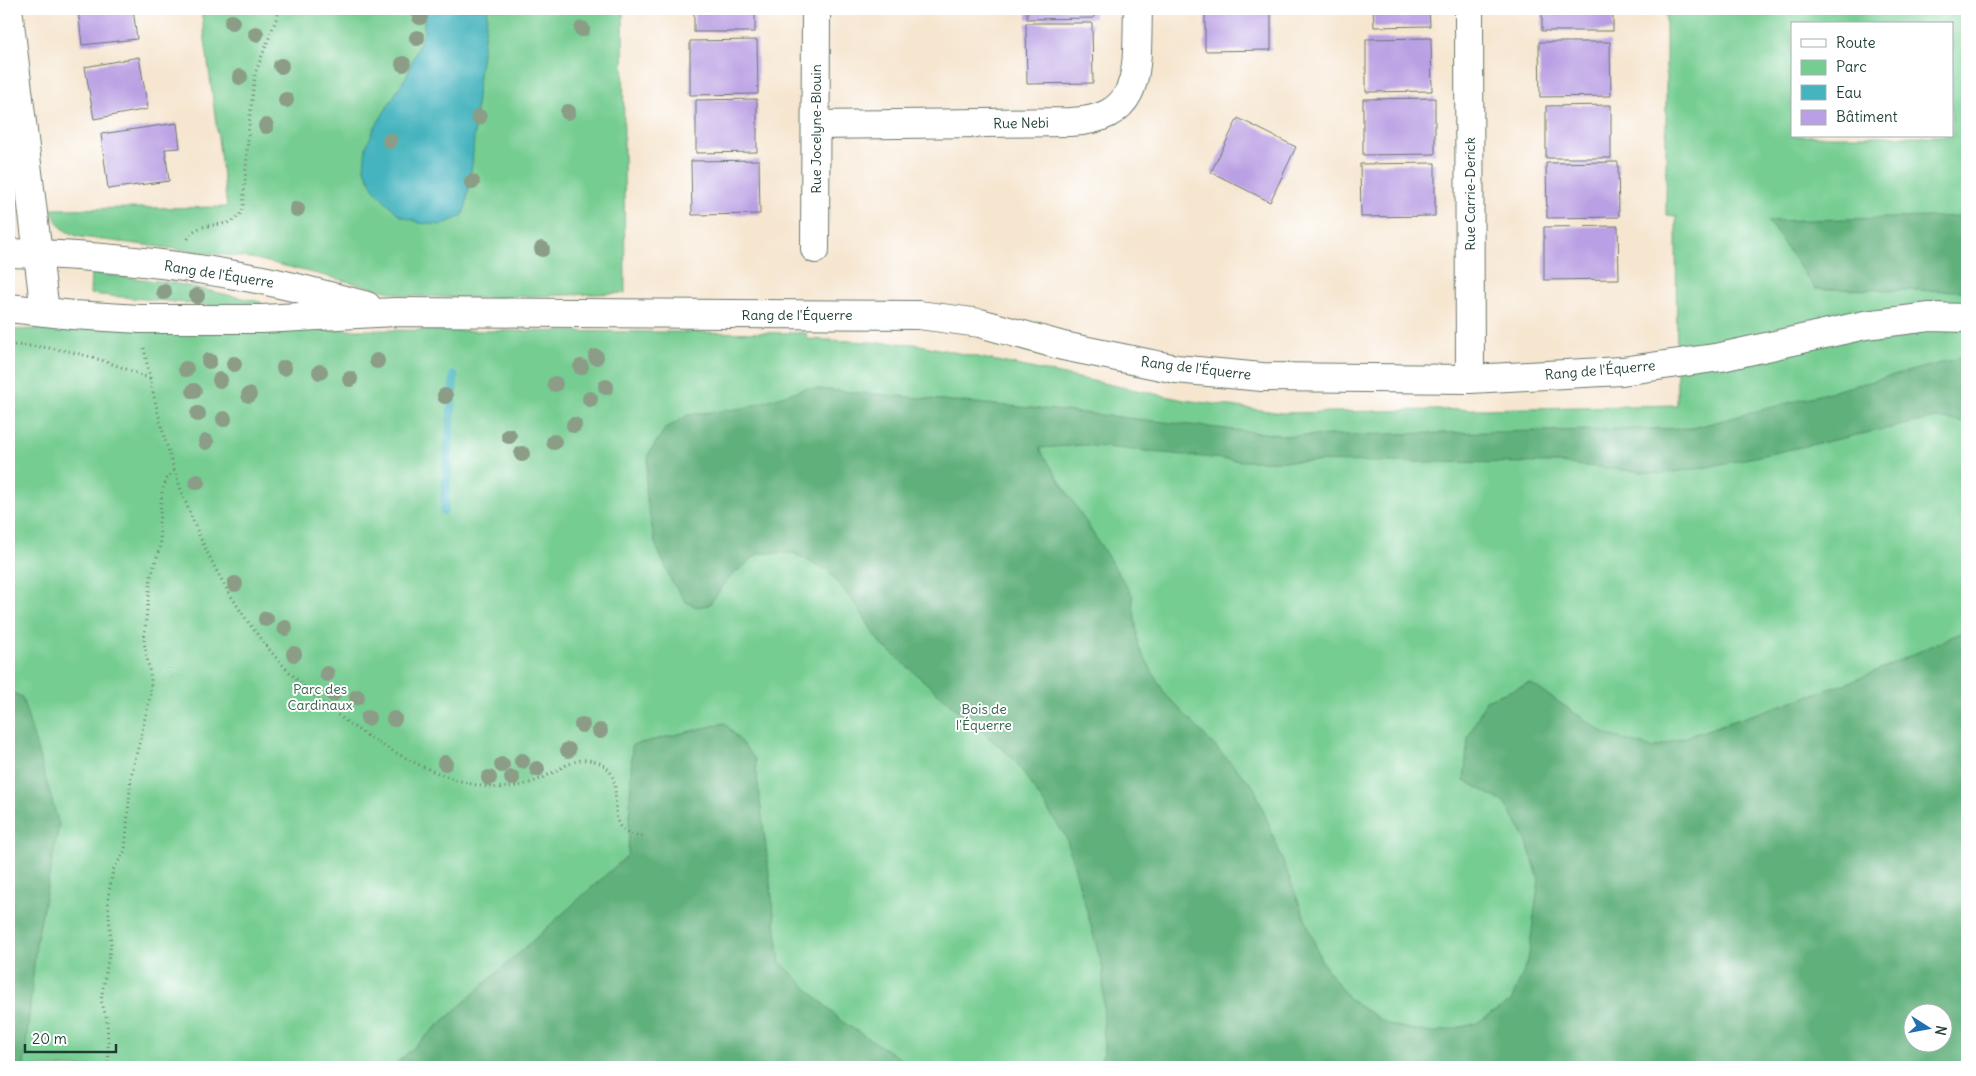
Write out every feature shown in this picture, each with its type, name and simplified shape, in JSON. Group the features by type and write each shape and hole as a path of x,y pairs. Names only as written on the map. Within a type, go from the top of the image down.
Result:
{"street":[{"name":"Rue Jocelyne-Blouin","path":"815,249 816,9"},
{"name":"Rue Nebi","path":"816,125 1070,122 1101,118 1116,111 1126,99 1132,84 1137,49 1138,9"},
{"name":"Rue Carrie-Derick","path":"1469,9 1470,379"},
{"path":"9,16 45,312"},
{"name":"Rang de l'Équerre","path":"9,253 94,256 239,276 395,312"},
{"name":"Rang de l'Équerre","path":"9,308 140,320 262,319 395,312 919,315 980,323 1063,346 1176,369 1262,377 1470,379 1622,371 1721,358 1865,325 1930,317 1967,318"}],"path":[{"path":"187,243 188,237 199,227 234,222 243,210 249,124 255,74 280,9"},
{"path":"9,345 34,345 82,353 151,379"},
{"path":"144,345 175,469 187,508 207,556 229,595 253,630 283,665 344,720 396,753 464,782 489,787 516,786 540,780 562,768 586,760 598,762 609,769 614,780 617,821 621,831 629,836 642,836"},
{"path":"109,1067 107,1020 101,1000 110,944 108,897 114,870 125,851 131,777 149,704 150,679 144,642 146,619 152,576 161,544 159,524 162,492 167,478 175,469"}],"green space":[{"path":"201,9 623,9 625,293 478,298 407,296 256,259 81,237 65,231 58,224 52,209 227,207"},
{"name":"Bois de l'Équerre","path":"1666,9 1967,9 1967,1067 668,1067 628,856 392,1067 9,1067 9,330 63,328 806,333 807,339 915,344 1184,400 1283,413 1677,405 1676,216 1666,215"},
{"path":"1967,216 1967,291 1815,289 1768,221"},
{"path":"91,273 173,283 261,302 260,310 90,294"},
{"path":"1967,356 1967,422 1936,418 1703,468 1659,474 1558,463 1243,461 1084,445 1039,448 1132,595 1139,648 1165,694 1254,787 1322,962 1349,999 1389,1025 1432,1033 1475,1024 1511,1001 1528,961 1539,879 1526,840 1505,803 1464,780 1468,738 1486,700 1530,683 1608,735 1653,748 1856,680 1967,630 1967,1067 1096,1067 1104,1053 1103,969 1066,837 1015,760 880,643 857,606 827,570 793,553 759,553 730,577 709,605 697,607 686,602 672,582 655,543 645,490 649,453 665,429 688,415 744,408 807,388 1065,411 1289,436 1693,428"},
{"path":"9,691 22,697 59,825 36,945 24,1067 9,1067"},
{"path":"725,723 755,759 780,962 841,1021 914,1067 392,1067 628,855 632,745"}],"water":[{"path":"424,9 488,9 478,83 472,165 466,206 462,216 441,225 420,223 399,215 373,188 364,168 366,147 375,127 407,75 424,31"}],"building":[{"path":"78,9 133,9 137,39 82,45"},
{"path":"694,9 755,9 755,32 694,32"},
{"path":"1027,9 1094,9 1094,18 1027,19"},
{"path":"1205,9 1271,9 1271,50 1205,51"},
{"path":"1373,9 1429,9 1430,26 1374,27"},
{"path":"1542,9 1613,9 1613,31 1542,31"},
{"path":"1026,23 1092,23 1093,83 1027,84"},
{"path":"1431,38 1432,91 1366,92 1366,39"},
{"path":"757,40 758,94 690,95 690,41"},
{"path":"1539,42 1610,42 1611,96 1540,97"},
{"path":"139,57 148,109 94,119 85,67"},
{"path":"1435,98 1435,154 1363,155 1363,99"},
{"path":"757,99 757,152 696,153 696,100"},
{"path":"1611,105 1611,158 1546,158 1546,106"},
{"path":"1238,118 1296,147 1270,202 1211,172"},
{"path":"177,123 180,148 165,149 169,181 108,189 101,134"},
{"path":"759,160 760,214 692,215 691,161"},
{"path":"1618,162 1619,217 1547,218 1546,163"},
{"path":"1435,163 1435,216 1361,217 1360,164"},
{"path":"1618,226 1619,279 1544,280 1544,227"}],"waterway":[{"path":"444,511 454,375"}],"park label":[{"name":"Parc des Cardinaux","path":"320,698"}]}
